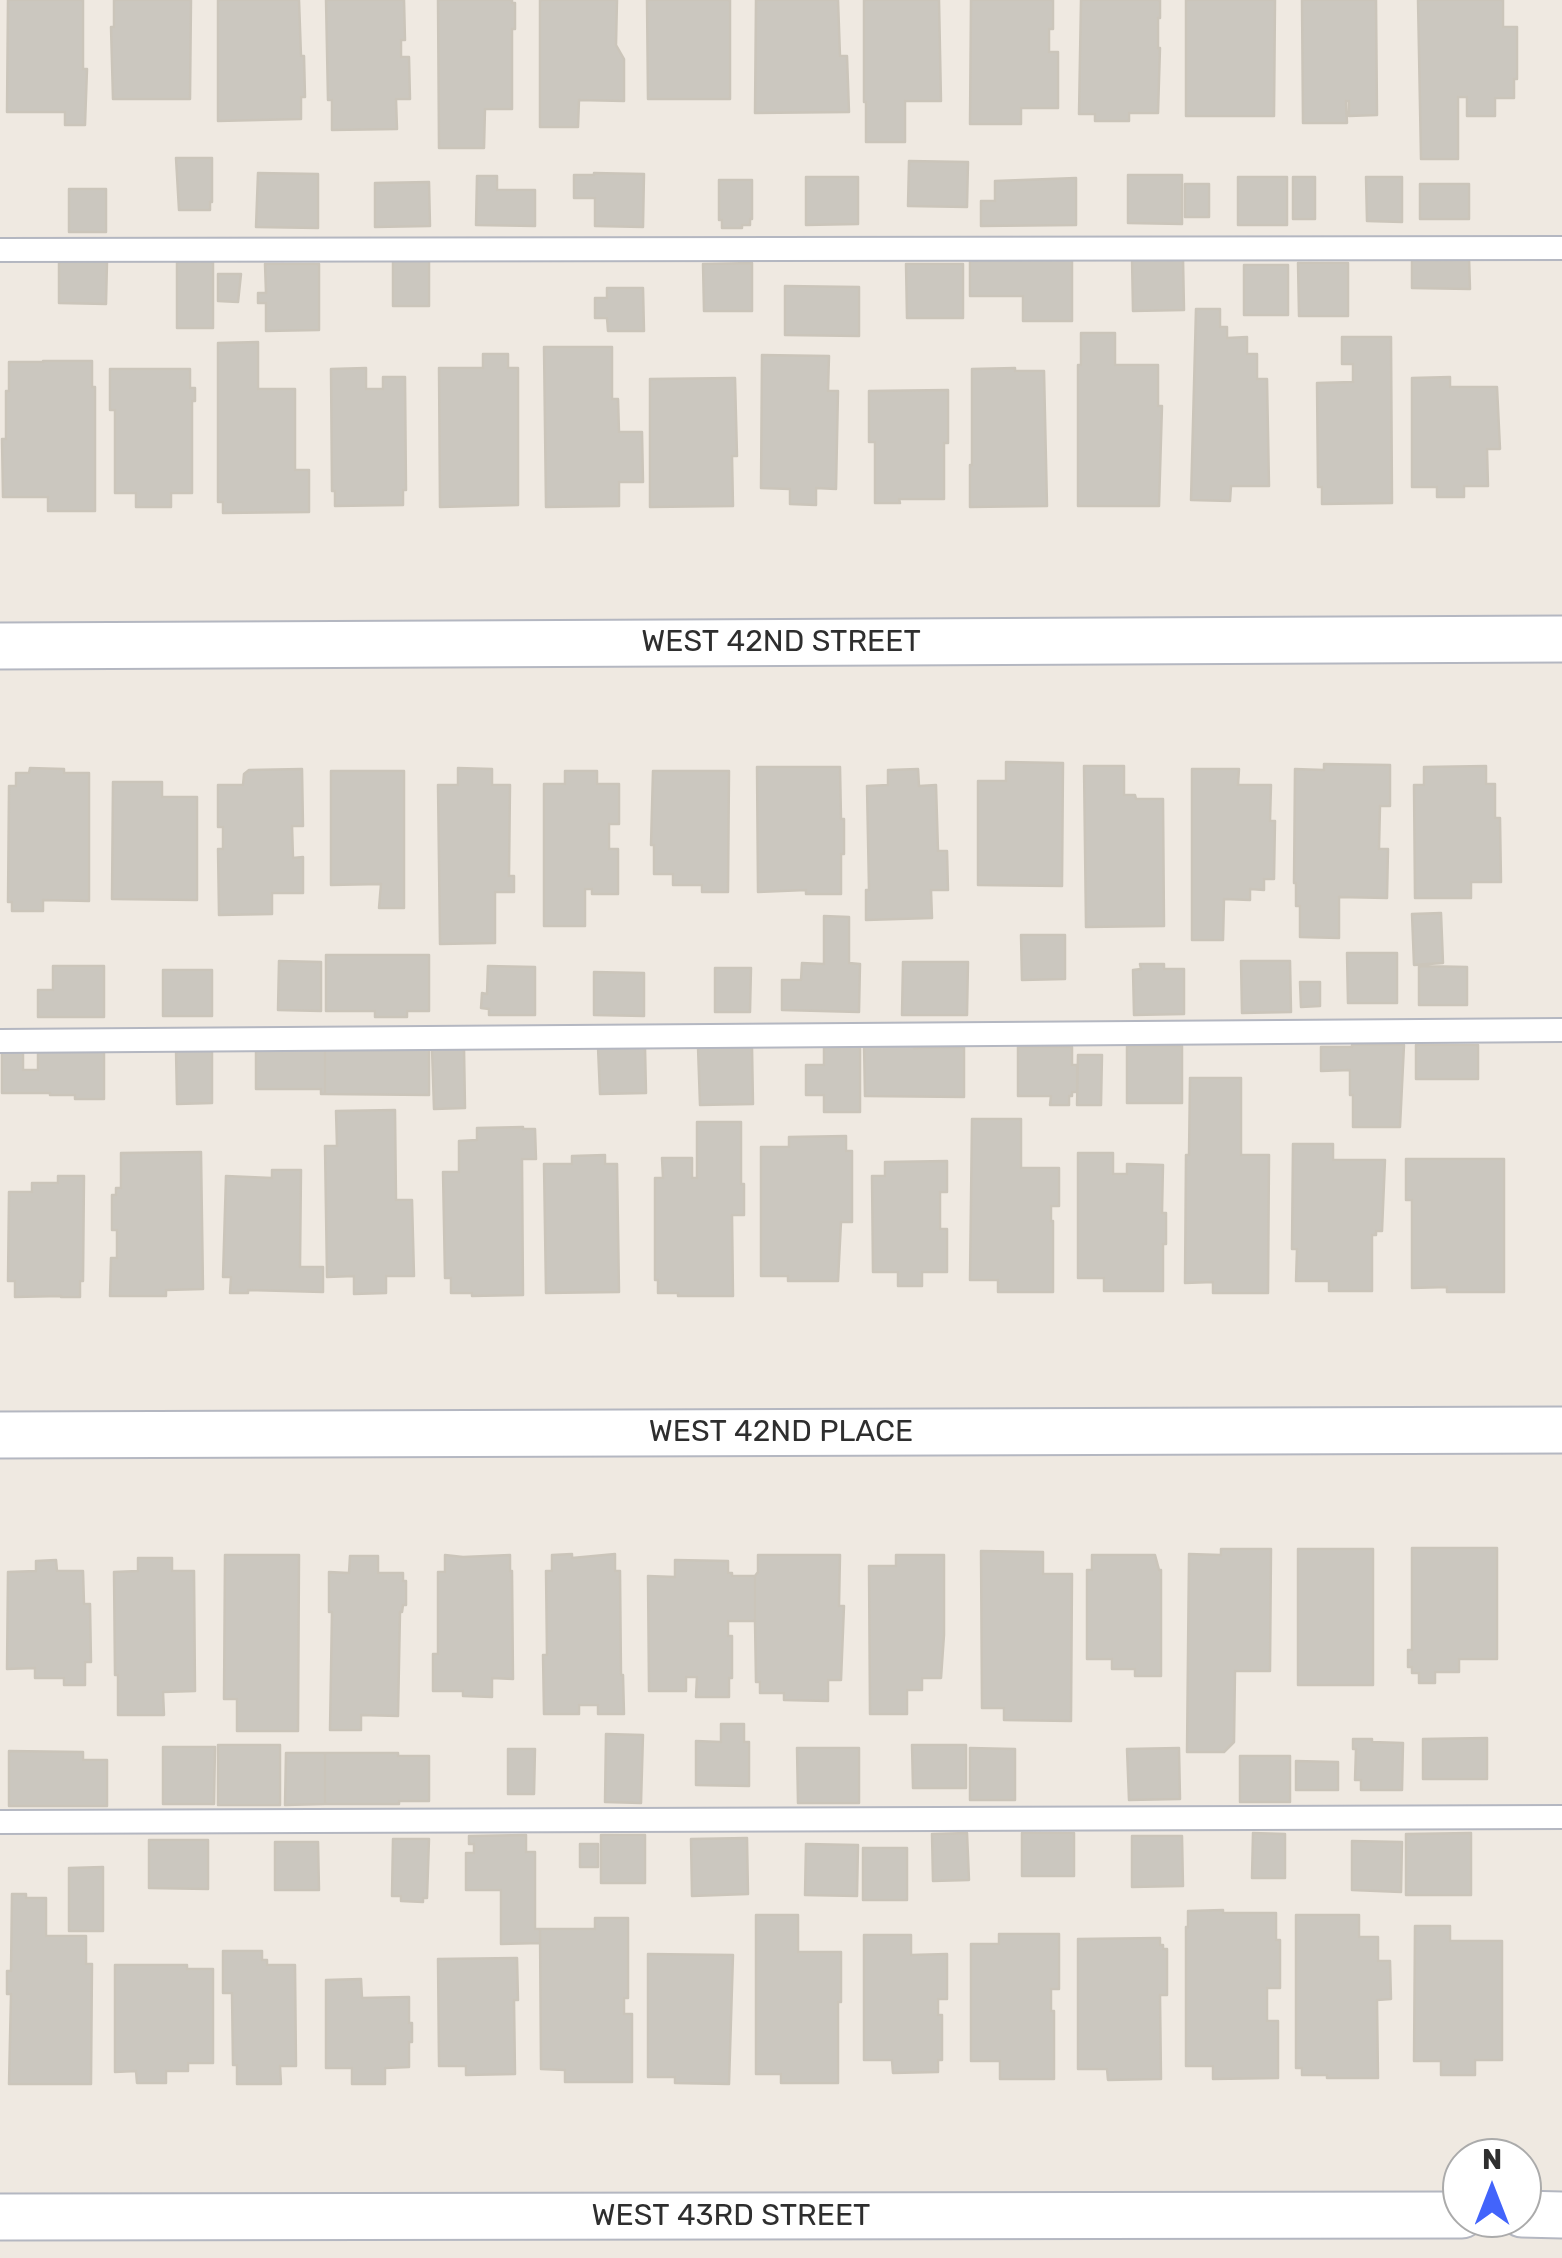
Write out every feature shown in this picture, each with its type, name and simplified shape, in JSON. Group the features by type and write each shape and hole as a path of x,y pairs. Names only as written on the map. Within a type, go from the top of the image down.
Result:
{"street":[{"name":"WEST 42ND STREET","path":"0,646 1562,639"},
{"name":"WEST 42ND PLACE","path":"0,1434 1562,1430"},
{"name":"WEST 43RD STREET","path":"0,2217 1442,2214"}],"lane":[{"path":"0,250 1562,248"},
{"path":"0,1041 1562,1030"},
{"path":"0,1822 1562,1817"}],"building":[{"path":"8,0 83,0 85,125 65,125 65,112 7,112"},
{"path":"114,0 191,0 190,99 113,99"},
{"path":"218,0 299,0 305,97 301,97 301,119 218,121"},
{"path":"326,0 404,0 405,40 401,40 401,57 409,57 410,99 396,99 397,129 332,130"},
{"path":"438,0 515,3 512,109 485,109 484,148 439,148"},
{"path":"540,0 617,0 616,45 624,59 624,101 579,100 578,127 540,127"},
{"path":"647,0 730,0 730,99 648,99"},
{"path":"756,0 838,0 840,56 847,56 849,112 755,113"},
{"path":"864,0 939,0 941,101 905,101 905,142 866,142"},
{"path":"971,0 1053,0 1049,52 1058,52 1058,108 1021,108 1021,124 970,124"},
{"path":"1081,0 1160,0 1158,113 1129,113 1129,121 1095,121 1095,114 1079,114"},
{"path":"1186,0 1275,0 1274,116 1186,116"},
{"path":"1302,0 1376,0 1377,115 1349,116 1346,101 1347,123 1303,123"},
{"path":"1418,0 1503,0 1503,27 1517,27 1514,98 1495,98 1495,116 1467,116 1467,97 1458,97 1458,159 1421,159"},
{"path":"176,158 212,158 210,210 179,210"},
{"path":"909,161 968,162 967,207 908,206"},
{"path":"258,173 318,174 318,228 256,227"},
{"path":"644,174 643,227 595,226 595,198 574,198 574,175"},
{"path":"1128,175 1182,175 1182,224 1128,223"},
{"path":"477,176 497,176 497,190 535,190 535,226 476,225"},
{"path":"806,177 858,177 858,224 806,225"},
{"path":"1238,177 1287,177 1287,225 1238,225"},
{"path":"1293,177 1315,177 1315,219 1293,219"},
{"path":"1366,177 1402,177 1402,222 1367,221"},
{"path":"1076,178 1076,225 981,226 981,201 995,201 995,181"},
{"path":"719,180 752,180 750,225 722,228"},
{"path":"429,182 430,226 375,227 375,183"},
{"path":"1185,184 1209,184 1209,217 1185,217"},
{"path":"1420,184 1469,184 1469,219 1420,219"},
{"path":"69,189 106,189 106,232 69,232"},
{"path":"1469,257 1470,289 1412,288 1412,258"},
{"path":"1072,258 1072,321 1023,321 1023,296 970,296 970,259"},
{"path":"1132,258 1183,258 1184,310 1133,311"},
{"path":"393,260 429,260 429,306 393,306"},
{"path":"59,262 107,262 106,304 59,303"},
{"path":"177,262 213,262 213,328 177,328"},
{"path":"752,263 752,311 704,311 703,264"},
{"path":"1298,263 1348,263 1348,316 1299,316"},
{"path":"265,264 319,264 319,330 266,331 266,303 258,303 258,293 266,293"},
{"path":"906,264 963,264 963,318 907,318"},
{"path":"1244,265 1288,265 1288,315 1244,315"},
{"path":"218,274 241,274 238,302 218,301"},
{"path":"785,286 859,287 859,336 785,335"},
{"path":"607,288 643,288 644,331 608,331 607,318 595,318 595,298 607,298"},
{"path":"1196,309 1220,309 1220,327 1227,327 1227,338 1247,337 1247,354 1257,354 1257,379 1267,379 1269,486 1231,486 1230,501 1191,500"},
{"path":"1081,333 1115,333 1115,365 1158,365 1158,406 1162,406 1159,506 1078,506"},
{"path":"1342,337 1391,337 1392,503 1322,504 1322,487 1318,487 1317,383 1353,382 1353,364 1342,364"},
{"path":"258,342 258,389 295,389 295,470 309,470 309,512 223,513 223,502 218,502 218,343"},
{"path":"544,347 612,347 612,399 618,399 619,432 642,432 643,482 619,482 619,506 546,507"},
{"path":"483,354 508,354 508,368 518,368 518,505 440,507 439,368 483,368"},
{"path":"762,355 829,356 828,391 838,391 836,489 816,488 816,505 790,504 790,489 761,488"},
{"path":"92,361 95,511 48,511 48,497 3,497 2,439 6,439 9,362"},
{"path":"366,368 366,389 383,389 383,377 405,377 403,505 335,506 331,369"},
{"path":"110,369 190,369 190,388 195,388 192,493 171,493 171,507 136,507 136,493 115,493 115,410 110,410"},
{"path":"972,369 1044,371 1047,506 970,507"},
{"path":"1450,377 1450,387 1497,387 1500,449 1487,449 1488,486 1464,486 1464,497 1437,497 1437,487 1412,487 1412,378"},
{"path":"735,378 737,456 732,456 733,506 650,507 650,379"},
{"path":"948,390 944,499 875,503 875,442 869,442 869,391"},
{"path":"1006,762 1063,763 1062,886 978,885 978,781 1006,781"},
{"path":"1324,764 1390,765 1390,806 1380,806 1379,849 1388,849 1387,898 1339,897 1339,938 1300,937 1300,906 1296,906 1294,883 1295,769 1324,770"},
{"path":"1084,766 1124,766 1124,795 1163,799 1164,926 1086,927"},
{"path":"1486,766 1486,784 1495,784 1495,818 1500,818 1501,882 1471,882 1471,898 1415,898 1414,785 1424,785 1424,767"},
{"path":"757,767 840,767 844,819 841,894 806,894 806,890 758,892"},
{"path":"30,768 89,773 89,901 43,900 43,911 12,911 12,902 8,902 9,786 16,786 16,773 29,773"},
{"path":"458,768 492,769 492,785 510,785 509,876 514,876 514,892 495,892 495,943 440,944 438,785 458,785"},
{"path":"302,769 303,826 292,826 293,858 303,857 303,893 272,893 272,914 219,915 218,849 223,849 223,827 218,827 218,785 243,785 244,774 249,770"},
{"path":"918,769 919,786 936,785 938,851 947,851 948,890 931,890 932,918 866,920 867,786 888,785 888,770"},
{"path":"1192,769 1239,769 1238,785 1271,785 1274,879 1264,879 1264,890 1250,889 1250,900 1224,899 1223,940 1192,940"},
{"path":"331,771 404,771 404,908 379,908 381,884 331,885"},
{"path":"565,771 597,771 597,784 619,784 619,824 609,824 609,849 618,849 618,894 592,894 592,889 585,889 585,926 544,926 544,784 565,784"},
{"path":"653,771 729,771 728,892 702,892 702,885 673,885 673,874 654,874"},
{"path":"113,782 162,782 162,797 197,797 197,900 112,899"},
{"path":"1441,913 1443,963 1414,965 1412,914"},
{"path":"824,916 849,917 849,963 860,964 859,1012 782,1010 782,980 801,980 802,963 824,964"},
{"path":"1021,935 1065,935 1065,979 1022,980"},
{"path":"1347,953 1397,953 1397,1003 1348,1003"},
{"path":"326,955 429,955 429,1011 407,1011 407,1017 375,1017 375,1011 326,1011"},
{"path":"279,961 321,962 321,1011 278,1010"},
{"path":"1241,961 1290,961 1291,1012 1242,1013"},
{"path":"903,962 968,962 967,1015 902,1015"},
{"path":"1140,964 1184,969 1184,1014 1134,1015 1133,970 1141,969"},
{"path":"53,966 104,966 104,1017 38,1017 38,990 53,990"},
{"path":"488,966 535,967 535,1015 489,1015 489,1009 481,1008 482,993 487,994"},
{"path":"1419,966 1467,967 1467,1005 1419,1005"},
{"path":"715,968 751,968 750,1012 715,1012"},
{"path":"163,970 212,970 212,1016 163,1016"},
{"path":"594,972 644,973 644,1016 594,1015"},
{"path":"1300,982 1320,982 1320,1006 1301,1007"},
{"path":"914,1043 914,1048 964,1047 964,1097 865,1096 864,1044"},
{"path":"1404,1045 1400,1127 1353,1127 1350,1070 1321,1071 1321,1047"},
{"path":"1416,1045 1478,1045 1478,1079 1416,1079"},
{"path":"1127,1046 1182,1046 1182,1103 1127,1103"},
{"path":"598,1047 645,1047 646,1093 600,1094"},
{"path":"698,1047 752,1047 753,1104 700,1105"},
{"path":"824,1047 860,1047 860,1112 824,1112 824,1095 806,1095 806,1065 824,1065"},
{"path":"1018,1047 1072,1047 1077,1092 1069,1096 1069,1105 1050,1105 1051,1096 1018,1096"},
{"path":"256,1048 325,1050 325,1094 321,1094 321,1089 256,1089"},
{"path":"429,1048 429,1095 325,1094 325,1050"},
{"path":"432,1048 464,1048 465,1108 434,1109"},
{"path":"176,1049 212,1049 212,1103 177,1104"},
{"path":"2,1050 23,1050 23,1070 38,1070 38,1050 104,1050 104,1099 2,1093"},
{"path":"1078,1055 1102,1055 1101,1105 1077,1105"},
{"path":"1190,1078 1241,1078 1241,1155 1269,1155 1268,1293 1213,1293 1213,1282 1185,1283"},
{"path":"395,1110 396,1200 412,1200 414,1276 386,1276 386,1293 354,1294 354,1276 327,1277 325,1146 337,1146 336,1111"},
{"path":"972,1119 1021,1119 1021,1168 1059,1168 1059,1206 1051,1206 1053,1292 998,1292 998,1280 970,1280"},
{"path":"697,1122 741,1122 744,1215 732,1215 733,1296 658,1293 655,1280 655,1178 663,1178 662,1158 692,1158 692,1178 697,1178"},
{"path":"477,1128 535,1129 536,1159 522,1159 523,1295 451,1293 451,1278 445,1278 443,1172 459,1172 459,1141 477,1140"},
{"path":"846,1136 846,1151 852,1151 852,1222 841,1222 838,1281 788,1281 788,1276 761,1276 761,1147 789,1147 789,1137"},
{"path":"1293,1144 1333,1144 1333,1160 1385,1160 1382,1231 1372,1235 1372,1291 1329,1291 1329,1281 1296,1281 1297,1249 1292,1249"},
{"path":"201,1152 203,1289 166,1290 166,1296 110,1296 111,1258 117,1258 112,1195 116,1195 116,1188 121,1188 121,1153"},
{"path":"1078,1153 1113,1153 1113,1174 1127,1174 1127,1164 1163,1165 1163,1291 1104,1291 1104,1278 1078,1278"},
{"path":"605,1155 605,1164 617,1164 619,1292 546,1293 544,1164 572,1164 572,1156"},
{"path":"1406,1159 1504,1159 1504,1292 1412,1288 1412,1200 1406,1200"},
{"path":"947,1161 947,1192 940,1192 940,1229 947,1229 947,1272 922,1272 922,1286 898,1286 898,1272 873,1272 872,1176 885,1176 885,1162"},
{"path":"272,1170 301,1170 300,1267 323,1267 323,1292 230,1293 231,1277 223,1277 226,1176 272,1178"},
{"path":"58,1176 84,1176 80,1297 15,1297 15,1281 8,1281 9,1192 32,1192 32,1183 58,1183"},
{"path":"1412,1548 1497,1548 1497,1659 1459,1659 1459,1672 1435,1672 1435,1683 1419,1683 1419,1673 1412,1673 1412,1667 1408,1667 1408,1650 1412,1650"},
{"path":"1221,1549 1271,1549 1270,1671 1235,1671 1234,1742 1224,1752 1187,1752 1189,1554 1221,1555"},
{"path":"1298,1549 1373,1549 1373,1685 1298,1685"},
{"path":"981,1551 1043,1552 1043,1574 1072,1574 1071,1721 1004,1720 1004,1708 982,1708"},
{"path":"572,1554 572,1558 615,1554 615,1571 620,1571 624,1714 598,1714 598,1705 579,1705 579,1714 544,1714 546,1571 552,1571 552,1555"},
{"path":"225,1555 299,1555 298,1731 237,1731 237,1699 224,1699"},
{"path":"445,1555 510,1555 513,1679 492,1678 492,1697 463,1696 463,1691 433,1691 433,1654 438,1654 438,1572 445,1572"},
{"path":"758,1555 840,1555 839,1606 844,1606 841,1680 828,1680 828,1701 784,1700 784,1693 760,1693 760,1682 756,1682 755,1621"},
{"path":"896,1555 944,1555 941,1678 922,1678 922,1690 907,1690 907,1714 870,1714 869,1566 896,1566"},
{"path":"1092,1555 1155,1555 1161,1570 1161,1676 1135,1676 1135,1669 1112,1669 1112,1659 1087,1659 1087,1570 1092,1570"},
{"path":"350,1556 378,1556 378,1573 403,1573 406,1581 406,1605 400,1612 398,1716 361,1715 361,1730 330,1730 329,1572 349,1573"},
{"path":"138,1558 172,1558 172,1571 194,1571 195,1691 163,1692 164,1715 118,1715 114,1572 138,1571"},
{"path":"56,1560 57,1571 83,1571 84,1604 90,1604 91,1662 85,1662 85,1685 64,1685 64,1678 35,1678 35,1668 7,1669 8,1572 36,1571 36,1561"},
{"path":"675,1560 728,1561 728,1573 732,1576 755,1576 755,1621 728,1621 728,1636 732,1636 729,1697 696,1697 697,1677 686,1677 686,1691 649,1691 648,1576 675,1577"},
{"path":"721,1724 744,1724 744,1742 749,1742 749,1786 696,1785 696,1741 721,1742"},
{"path":"606,1734 643,1735 641,1803 605,1802"},
{"path":"1487,1738 1487,1779 1423,1779 1423,1739"},
{"path":"1353,1739 1403,1743 1402,1790 1361,1790 1361,1780 1355,1780"},
{"path":"218,1745 280,1745 280,1805 218,1805"},
{"path":"912,1745 966,1745 966,1788 913,1788"},
{"path":"163,1747 215,1747 214,1804 163,1804"},
{"path":"797,1748 859,1748 859,1803 798,1803"},
{"path":"970,1748 1015,1749 1015,1800 970,1800"},
{"path":"1179,1748 1180,1799 1129,1800 1127,1749"},
{"path":"508,1749 535,1749 534,1794 508,1794"},
{"path":"9,1751 83,1752 83,1760 107,1760 107,1806 9,1806"},
{"path":"286,1753 325,1753 325,1804 285,1805"},
{"path":"325,1753 429,1756 429,1801 325,1804"},
{"path":"1240,1756 1290,1756 1290,1802 1240,1802"},
{"path":"1296,1761 1338,1762 1338,1790 1296,1790"},
{"path":"967,1833 969,1880 933,1881 932,1834"},
{"path":"1022,1833 1074,1833 1074,1876 1022,1876"},
{"path":"1253,1833 1285,1834 1285,1878 1252,1878"},
{"path":"1471,1833 1471,1895 1406,1895 1406,1834"},
{"path":"526,1835 526,1852 535,1852 535,1929 540,1929 540,1943 501,1944 501,1890 466,1890 466,1853 474,1853 469,1836"},
{"path":"601,1835 645,1835 645,1883 601,1883"},
{"path":"1132,1836 1182,1836 1183,1886 1132,1887"},
{"path":"747,1838 748,1894 692,1896 691,1839"},
{"path":"393,1839 429,1839 427,1898 423,1902 401,1901 401,1896 392,1896"},
{"path":"149,1840 208,1840 208,1889 149,1888"},
{"path":"1352,1841 1402,1842 1401,1892 1352,1890"},
{"path":"275,1842 318,1842 319,1890 275,1890"},
{"path":"580,1844 598,1844 598,1867 580,1867"},
{"path":"806,1844 858,1845 857,1896 805,1895"},
{"path":"863,1848 907,1848 907,1900 863,1900"},
{"path":"103,1867 103,1931 69,1931 69,1868"},
{"path":"12,1894 46,1898 46,1936 86,1936 86,1964 92,1964 91,2084 9,2084 11,1994 7,1994 7,1971 11,1971"},
{"path":"1188,1911 1276,1913 1280,1988 1267,1988 1267,2021 1278,2021 1278,2078 1213,2079 1213,2066 1186,2066"},
{"path":"756,1915 798,1915 798,1952 841,1952 838,2083 781,2083 781,2074 756,2074"},
{"path":"1296,1915 1359,1915 1359,1937 1378,1937 1378,1961 1390,1961 1391,1999 1377,2000 1378,2078 1302,2075 1302,2068 1296,2068"},
{"path":"595,1918 628,1918 628,1998 624,1998 624,2014 632,2014 632,2082 565,2082 565,2070 541,2069 540,1929 595,1929"},
{"path":"1415,1926 1450,1926 1450,1941 1502,1941 1502,2060 1475,2060 1475,2075 1441,2075 1441,2061 1414,2061"},
{"path":"999,1934 1059,1934 1059,1989 1051,1989 1054,2079 1000,2079 1000,2061 971,2061 971,1944 999,1944"},
{"path":"864,1935 911,1935 911,1955 947,1954 947,1999 938,1999 942,2060 938,2060 938,2072 893,2073 892,2060 864,2060"},
{"path":"1160,1938 1160,1945 1167,1949 1167,1995 1160,1995 1161,2079 1108,2080 1107,2069 1078,2069 1078,1939"},
{"path":"223,1951 262,1951 262,1960 267,1960 267,1965 295,1965 296,2066 280,2066 281,2084 237,2084 232,1993 223,1993"},
{"path":"648,1954 733,1955 729,2084 675,2083 675,2077 648,2077"},
{"path":"517,1958 515,2074 466,2075 466,2066 439,2066 438,1959"},
{"path":"115,1965 213,1969 213,2063 188,2063 188,2071 166,2071 166,2083 137,2083 136,2071 115,2072"},
{"path":"361,1979 362,1998 409,1997 409,2067 385,2068 385,2084 352,2084 352,2068 326,2068 326,1980"}]}
